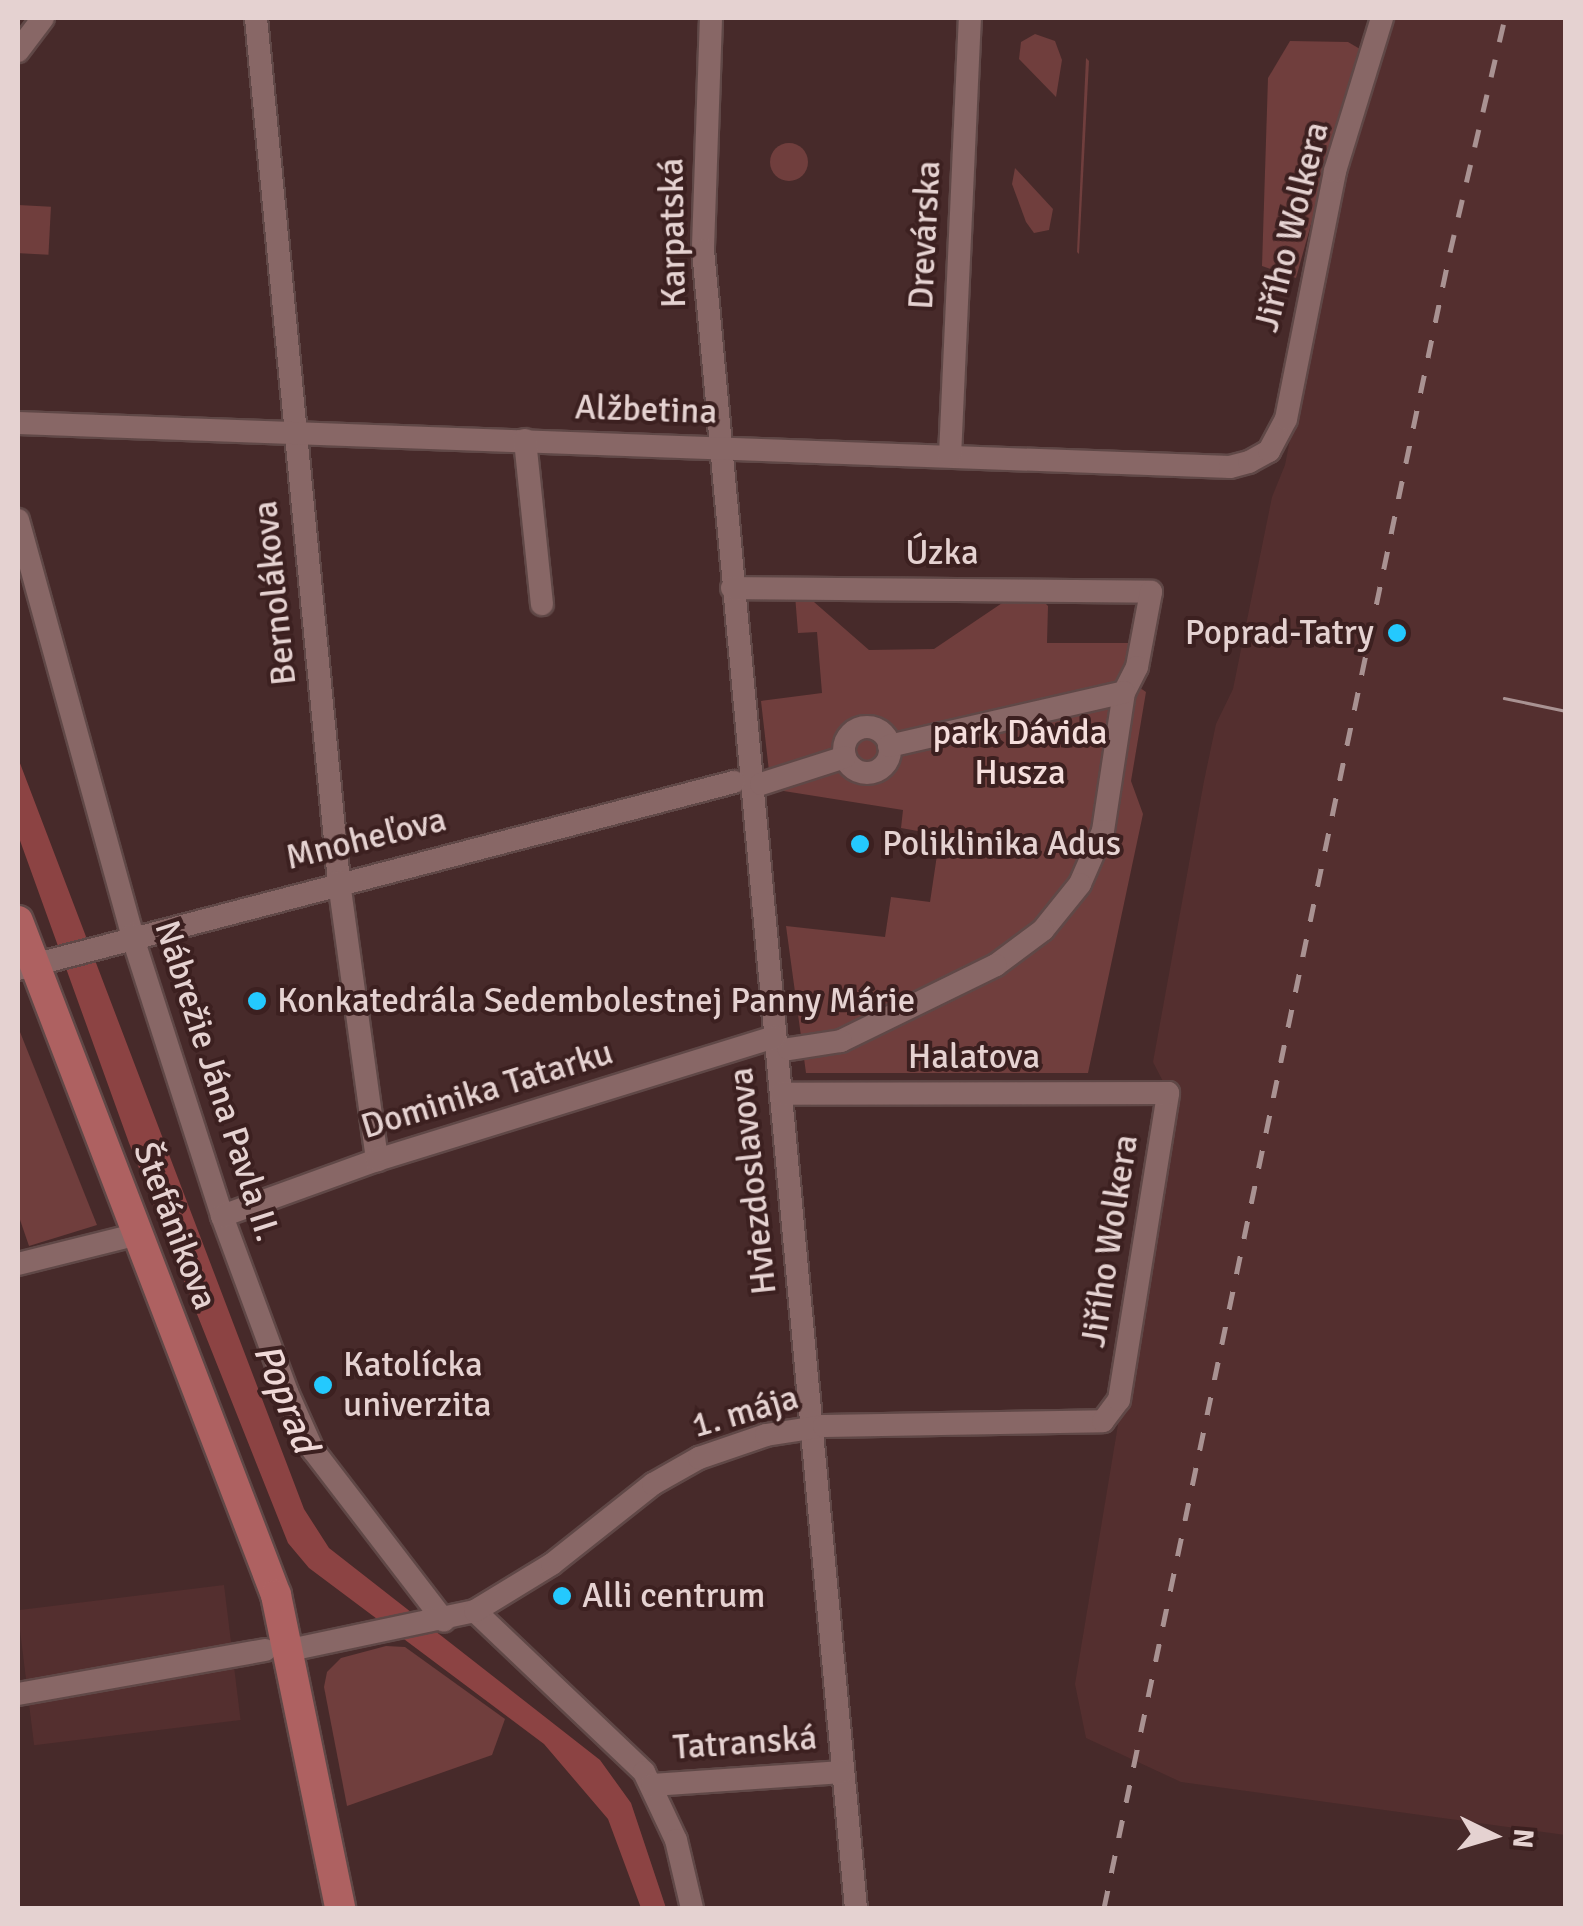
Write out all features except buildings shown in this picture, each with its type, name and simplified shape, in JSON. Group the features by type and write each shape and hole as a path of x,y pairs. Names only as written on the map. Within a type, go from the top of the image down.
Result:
{"main road":[{"name":"Štefánikova","path":"18,921 255,1537 340,1908"}],"street":[{"path":"18,51 42,18"},
{"name":"Bernolákova","path":"256,18 339,882 377,1160"},
{"name":"Karpatská","path":"711,18 703,250 722,447"},
{"name":"Drevárska","path":"950,456 970,18"},
{"name":"Jiřího Wolkera","path":"1269,450 1286,419 1335,171 1382,18"},
{"name":"Alžbetina","path":"18,423 1230,467 1269,450"},
{"path":"526,440 542,604"},
{"name":"Hviezdoslavova","path":"722,447 732,588 782,1043 780,1094 856,1908"},
{"name":"Nábrežie Jána Pavla II.","path":"18,520 132,936 222,1216 314,1450 436,1622"},
{"name":"Úzka","path":"732,588 1151,592"},
{"name":"Dominika Tatarku","path":"222,1216 377,1160 782,1043 841,1040 946,993 1043,930 1080,884 1102,832 1124,692 1137,668 1151,592"},
{"path":"889,746 1124,692"},
{"path":"860,728 882,733 889,746 887,760 872,772 852,768 845,757 846,740 860,728"},
{"path":"761,784 845,757"},
{"name":"Mnoheľova","path":"35,964 734,782"},
{"name":"Jiřího Wolkera","path":"1119,1400 1168,1092"},
{"name":"Halatova","path":"780,1094 1168,1092"},
{"path":"18,1264 138,1234"},
{"name":"1. mája","path":"278,1650 436,1622 476,1611 681,1467 766,1435 812,1427 1103,1420 1119,1400"},
{"path":"476,1611 652,1785 684,1862 692,1908"},
{"path":"18,1694 278,1650"},
{"name":"Tatranská","path":"652,1785 843,1772"}],"shaded area":[{"path":"1393,18 1565,18 1565,1835 1181,1782 1086,1738 1075,1684 1172,1099 1153,1062 1204,781 1216,724 1233,689 1272,497 1285,465 1337,197"},
{"path":"18,758 304,1509 329,1548 600,1760 631,1803 666,1908 641,1908 608,1819 544,1744 309,1568 288,1543 129,1143 18,835"},
{"path":"224,1585 241,1720 34,1745 18,1610"}],"green space":[{"path":"1035,34 1055,41 1062,60 1056,97 1019,59 1021,42"},
{"path":"1290,41 1348,42 1360,49 1296,278 1262,266 1268,78"},
{"path":"1086,58 1089,61 1079,254 1077,252"},
{"path":"789,143 802,149 808,162 802,175 789,181 776,175 770,162 776,149"},
{"path":"1015,168 1053,209 1049,230 1034,233 1026,222 1012,184"},
{"path":"18,205 51,207 48,255 18,253"},
{"name":"park Dávida Husza","path":"795,595 806,595 869,650 934,649 1011,597 1040,598 1048,606 1047,643 1133,643 1127,679 1146,692 1131,781 1143,814 1088,1073 806,1073 786,926 885,937 891,897 930,902 940,835 901,828 903,810 771,789 761,701 822,693 817,632 798,633"},
{"path":"18,1027 97,1225 29,1246 18,1214"},
{"path":"386,1646 405,1647 505,1719 492,1755 347,1806 324,1687 327,1672 341,1658"}],"tram line":[{"path":"1504,698 1566,711"}],"railway":[{"path":"1104,1908 1450,252 1505,18"}],"place":[{"name":"Poprad-Tatry","path":"1397,633"},
{"name":"Poliklinika Adus","path":"860,844"},
{"name":"Konkatedrála Sedembolestnej Panny Márie","path":"257,1001"},
{"name":"Katolícka univerzita","path":"323,1385"},
{"name":"Alli centrum","path":"562,1596"}],"water label":[{"name":"Poprad","path":"286,1398"}]}
